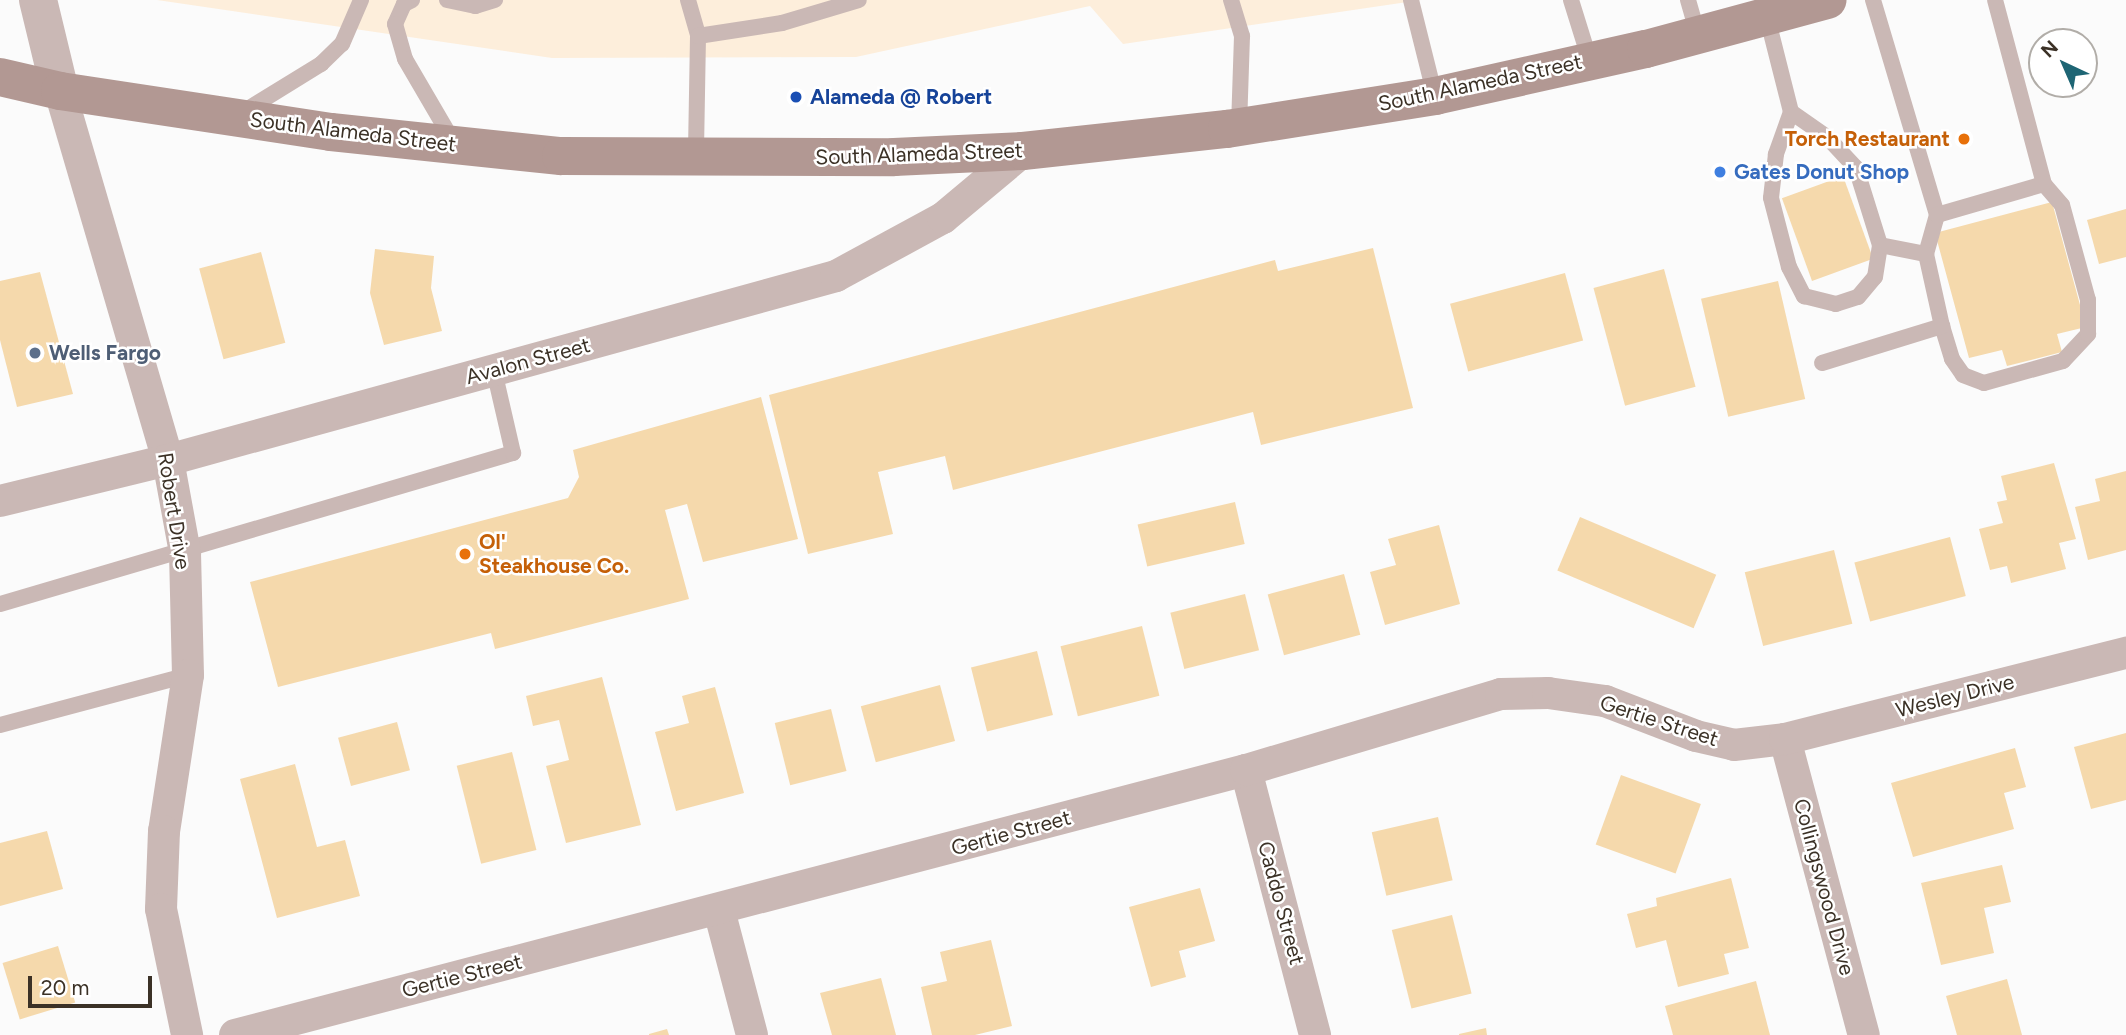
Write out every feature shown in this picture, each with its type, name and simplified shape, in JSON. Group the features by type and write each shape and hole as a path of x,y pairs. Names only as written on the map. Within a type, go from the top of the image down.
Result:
{"main road":[{"name":"South Alameda Street","path":"0,77 60,91 234,117 561,156 696,159 1023,151 1239,127 1435,96 1590,61 1693,17 1767,17 1828,0"}],"street":[{"name":"Robert Drive","path":"38,0 60,91 168,460 185,553 188,675 164,831 161,909 187,1035"},
{"name":"Avalon Street","path":"0,501 168,460 836,276 943,218 1023,151"},
{"name":"Wesley Drive","path":"1785,739 2126,653"},
{"name":"Gertie Street","path":"235,1035 1246,770 1501,694 1548,693 1605,701 1696,736 1734,745 1785,739"},
{"name":"Collingswood Drive","path":"1785,739 1864,1035"},
{"name":"Caddo Street","path":"1246,770 1315,1035"},
{"path":"719,910 752,1035"}],"lane":[{"path":"234,117 321,64 342,44 361,0"},
{"path":"412,0 404,4 395,24 405,59 455,145"},
{"path":"447,0 475,6 495,0"},
{"path":"688,0 698,36 696,159"},
{"path":"698,36 782,23 859,0"},
{"path":"1231,0 1242,36 1239,127"},
{"path":"1411,0 1435,96"},
{"path":"1571,0 1590,61"},
{"path":"1873,0 1937,215 1926,254 1942,326 1957,367 1963,375 1984,383 2063,361 2078,349 2088,334 2088,300 2062,205 2044,184 1995,0"},
{"path":"1767,17 1791,112 1776,154 1771,198 1789,267 1804,296 1836,304 1858,297 1875,277 1880,245 1856,168 1827,137 1791,112"},
{"path":"1937,215 2044,184"},
{"path":"1880,245 1926,254"},
{"path":"1822,363 1942,326"},
{"path":"0,604 185,553 513,453 494,371"},
{"path":"0,725 188,675"}],"shaded area":[{"path":"157,0 1421,0 1123,44 1090,6 856,57 552,58"}],"building":[{"path":"1843,176 1873,259 1812,281 1782,198"},
{"path":"2052,202 2086,327 2057,334 2062,352 2007,366 2002,350 1969,358 1935,233"},
{"path":"2126,209 2126,257 2099,264 2087,220"},
{"path":"1373,248 1413,408 1261,445 1253,412 953,490 945,456 878,472 893,534 808,554 769,395 1275,260 1278,271"},
{"path":"375,249 434,256 431,288 442,331 384,345 370,293"},
{"path":"261,252 285,343 224,359 199,269"},
{"path":"1664,269 1696,387 1625,406 1593,288"},
{"path":"40,272 73,394 17,407 0,340 0,281"},
{"path":"1565,273 1583,341 1468,371 1450,304"},
{"path":"1778,281 1805,399 1728,417 1701,299"},
{"path":"761,397 798,539 703,562 687,504 665,510 689,599 495,649 491,633 278,687 250,582 568,498 579,477 573,450"},
{"path":"2054,463 2076,539 2059,543 2066,569 2011,583 2007,566 1990,570 1979,529 2003,523 1997,502 2007,500 2001,476"},
{"path":"2126,471 2126,550 2088,560 2075,507 2100,501 2095,479"},
{"path":"1235,502 1245,544 1147,566 1138,524"},
{"path":"1580,517 1716,575 1694,628 1557,570"},
{"path":"1439,525 1460,604 1385,625 1370,572 1396,565 1388,539"},
{"path":"1950,537 1966,596 1870,622 1854,563"},
{"path":"1834,550 1852,624 1763,646 1745,572"},
{"path":"1344,574 1360,635 1284,655 1268,594"},
{"path":"1245,594 1259,650 1184,669 1170,613"},
{"path":"1142,626 1159,696 1078,716 1060,646"},
{"path":"1037,651 1053,715 987,731 971,667"},
{"path":"602,677 641,825 566,843 546,766 569,760 559,720 533,726 526,696"},
{"path":"940,685 955,741 876,762 861,706"},
{"path":"715,687 744,793 676,811 655,732 689,723 682,696"},
{"path":"831,709 846,771 790,785 775,723"},
{"path":"397,722 410,770 351,786 338,738"},
{"path":"2126,733 2126,800 2091,809 2074,747"},
{"path":"2015,748 2026,787 2004,793 2014,829 1913,857 1891,783"},
{"path":"512,752 536,850 481,864 457,766"},
{"path":"295,764 317,847 345,840 360,896 277,918 240,779"},
{"path":"1621,775 1701,804 1676,874 1596,845"},
{"path":"1438,817 1453,880 1386,896 1372,832"},
{"path":"47,831 63,889 0,906 0,843"},
{"path":"2002,865 2011,902 1984,908 1994,953 1941,965 1921,883"},
{"path":"1731,878 1749,948 1724,954 1729,974 1678,987 1666,940 1636,948 1627,914 1657,906 1656,898"},
{"path":"1200,888 1215,941 1179,951 1186,977 1151,987 1129,907"},
{"path":"1452,915 1472,994 1411,1009 1392,930"},
{"path":"991,940 1012,1026 975,1035 932,1035 921,987 947,981 940,952"},
{"path":"58,946 75,1002 20,1019 3,963"},
{"path":"881,978 896,1035 832,1035 820,993"},
{"path":"2007,979 2022,1035 1957,1035 1946,996"},
{"path":"1756,981 1770,1035 1673,1035 1665,1006"},
{"path":"1486,1028 1487,1035 1459,1035 1459,1034"},
{"path":"667,1029 669,1035 649,1035 649,1034"}],"place":[{"name":"Alameda @ Robert","path":"796,97"},
{"name":"Torch Restaurant","path":"1964,139"},
{"name":"Gates Donut Shop","path":"1720,172"},
{"name":"Wells Fargo","path":"35,353"},
{"name":"Ol' Steakhouse Co.","path":"465,554"}]}
